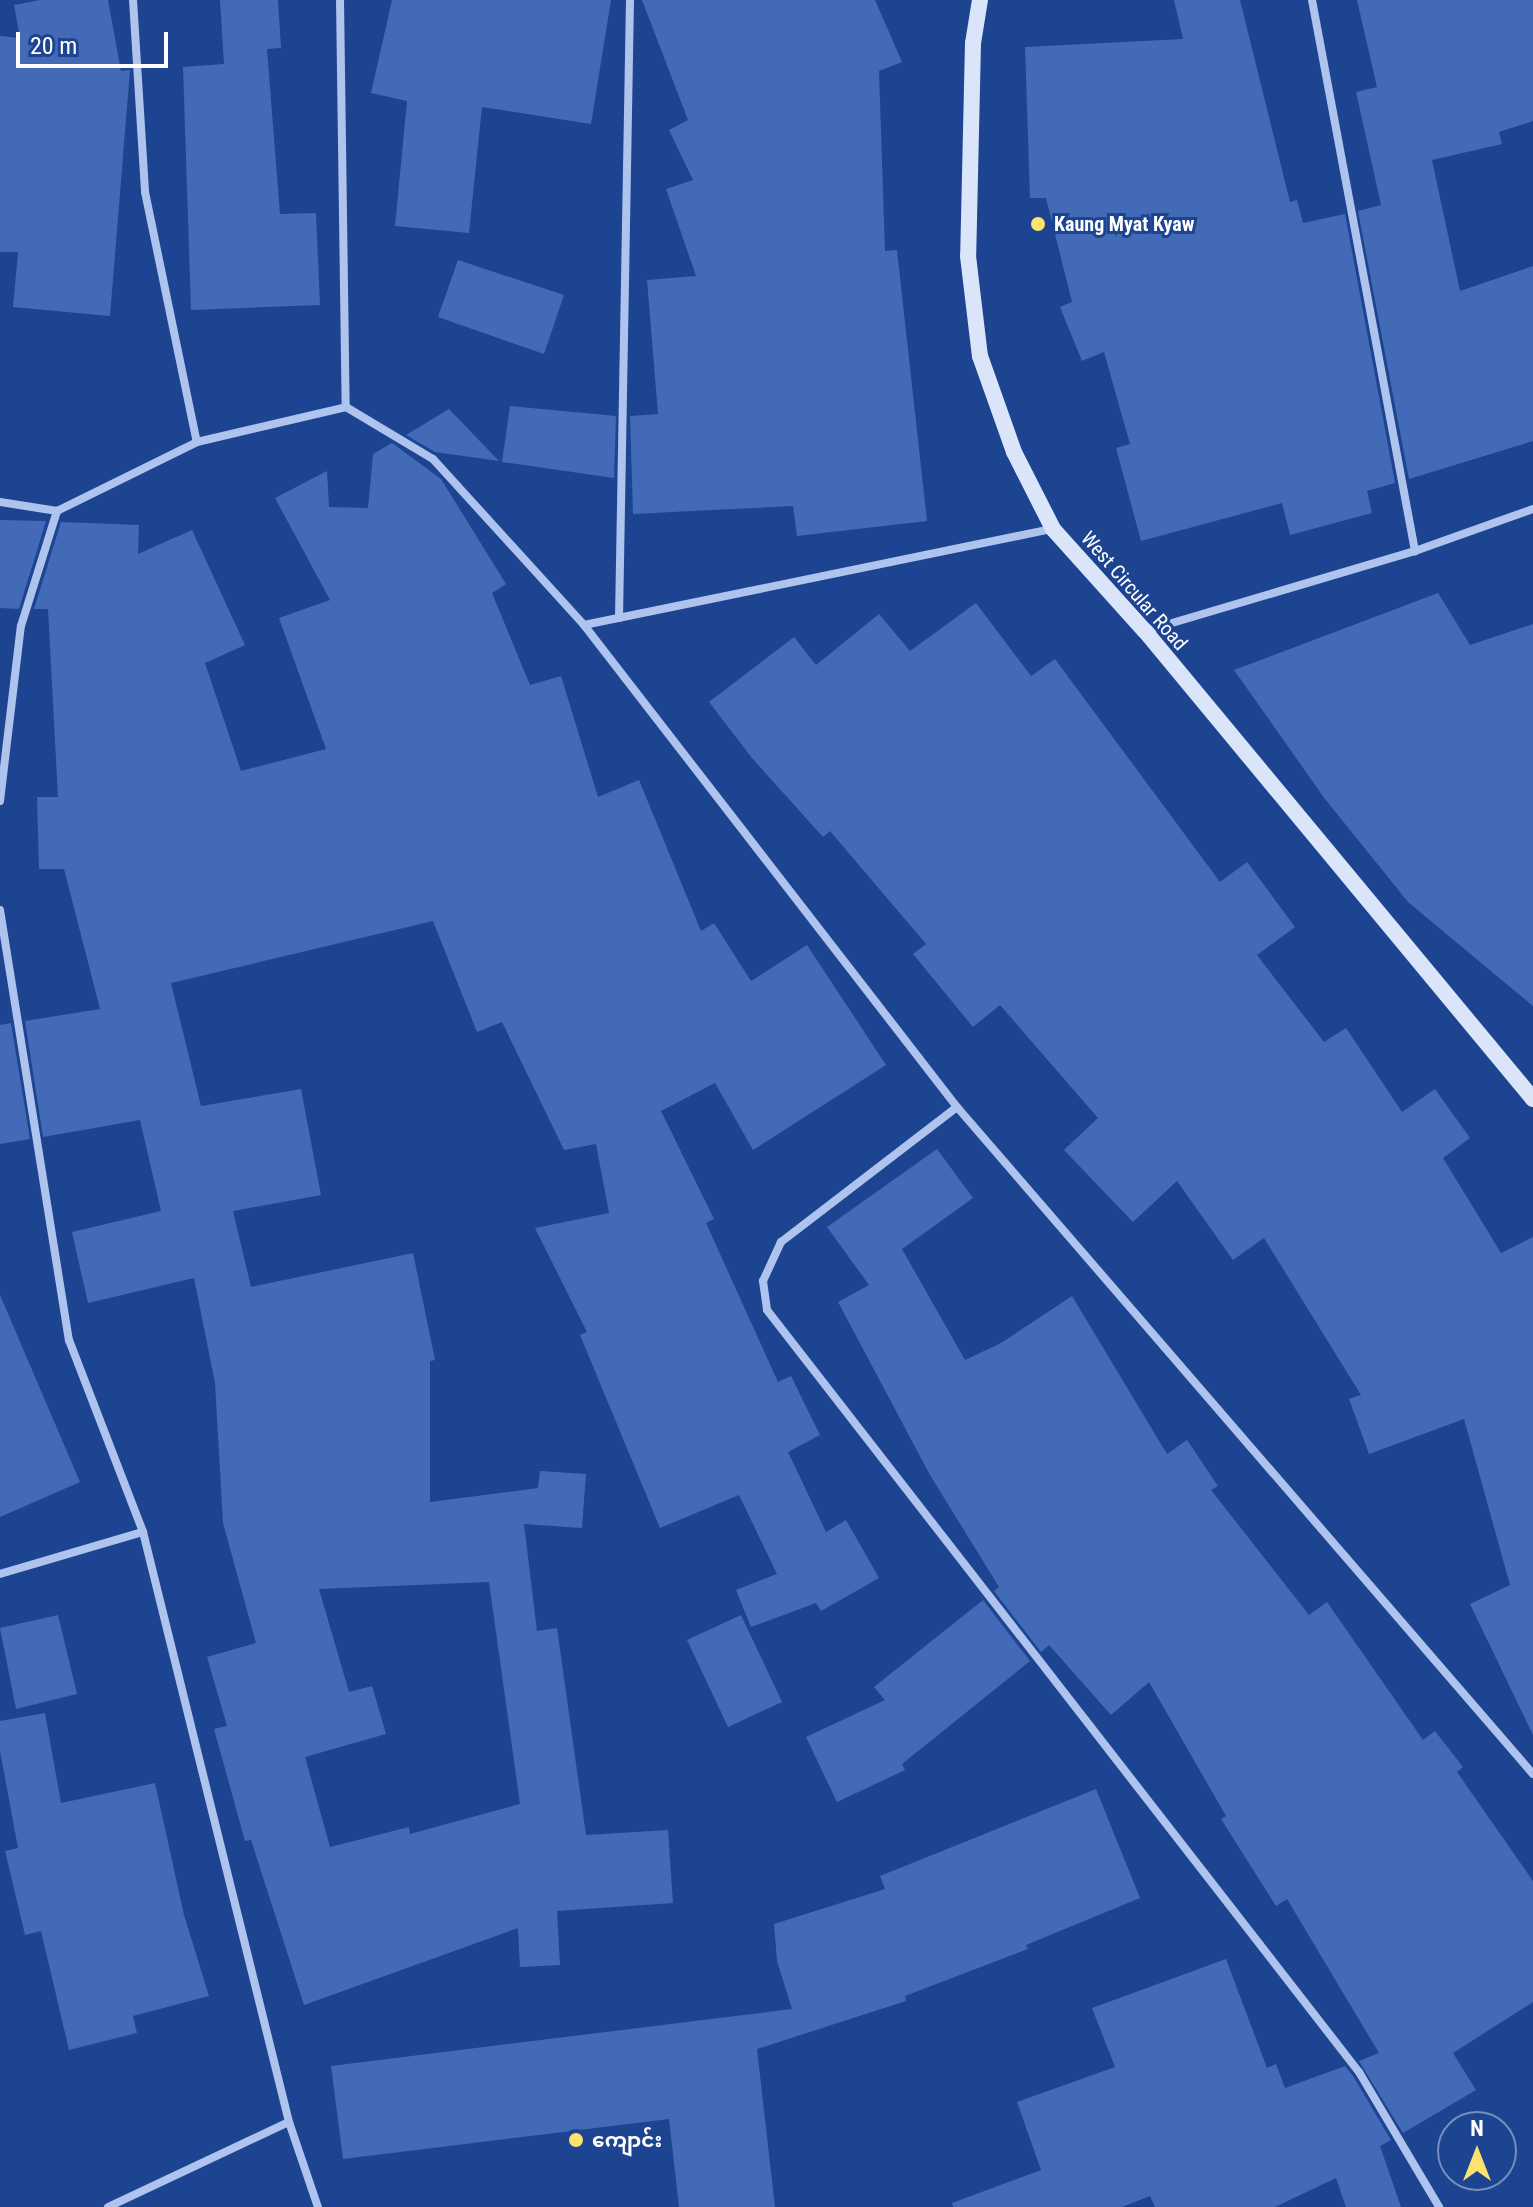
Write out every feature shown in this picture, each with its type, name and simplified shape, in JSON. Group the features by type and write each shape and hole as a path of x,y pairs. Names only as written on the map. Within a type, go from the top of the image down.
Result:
{"street":[{"path":"133,0 145,192 197,442"},
{"path":"340,0 346,407"},
{"path":"619,618 630,0"},
{"name":"West Circular Road","path":"980,0 973,43 968,256 980,356 1014,452 1053,529 1145,631 1533,1099"},
{"path":"1312,0 1415,551"},
{"path":"0,502 57,511 197,442 346,407 433,459 584,625 957,1107 1533,1774"},
{"path":"1145,631 1415,551 1533,509"},
{"path":"0,801 0,776 21,626 57,511"},
{"path":"584,625 1053,529"},
{"path":"0,910 69,1340 143,1532 289,2122 318,2207"},
{"path":"957,1107 781,1242 763,1281 767,1310 1359,2072 1439,2207"},
{"path":"0,1574 143,1532"},
{"path":"108,2207 289,2122"}],"building":[{"path":"40,0 108,0 121,71 130,70 110,316 13,307 18,252 0,252 0,36 20,38 14,5"},
{"path":"220,0 278,0 281,48 267,49 280,214 316,213 320,305 191,310 183,67 224,64"},
{"path":"392,0 611,0 591,124 482,107 469,233 395,226 407,101 371,93"},
{"path":"642,0 875,0 902,62 879,71 885,251 897,250 927,521 797,536 793,506 633,514 630,416 658,414 647,280 696,276 666,189 693,180 669,130 688,120"},
{"path":"1174,0 1240,0 1290,202 1297,200 1303,223 1345,214 1395,483 1367,491 1372,513 1290,535 1282,503 1141,541 1116,448 1130,444 1104,352 1082,361 1060,307 1072,302 1046,198 1030,198 1025,47 1183,39"},
{"path":"1357,0 1533,0 1533,121 1499,132 1502,144 1432,160 1460,291 1533,266 1533,441 1409,479 1358,211 1381,205 1356,92 1377,87"},
{"path":"458,260 564,295 544,354 438,317"},
{"path":"510,406 616,416 614,478 502,462"},
{"path":"449,409 499,461 435,452 406,435"},
{"path":"392,443 441,479 506,584 492,593 530,685 561,676 598,797 639,780 701,931 714,923 751,981 807,945 886,1065 753,1150 715,1083 661,1111 714,1219 706,1223 778,1382 791,1376 820,1435 788,1452 826,1532 846,1520 879,1578 821,1611 816,1603 751,1627 736,1590 777,1574 739,1495 660,1528 580,1335 587,1332 535,1228 609,1213 596,1144 564,1150 502,1022 477,1032 433,921 171,983 201,1106 301,1089 321,1195 233,1211 251,1287 413,1253 435,1360 430,1361 430,1502 538,1488 540,1471 586,1474 582,1528 524,1524 537,1631 557,1628 586,1835 668,1830 673,1903 557,1911 560,1965 520,1967 518,1928 304,2005 251,1840 245,1841 214,1729 227,1726 207,1657 256,1643 223,1523 215,1383 194,1278 88,1303 72,1232 161,1211 140,1120 43,1137 25,1021 100,1009 64,869 39,869 37,797 58,797 48,609 34,609 61,522 139,525 138,554 192,530 245,645 205,663 241,771 326,749 279,618 330,600 275,498 327,471 329,507 368,508 373,454","holes":["489,1582 520,1804 410,1834 409,1827 330,1847 305,1757 386,1734 372,1686 349,1692 319,1589"]},
{"path":"0,520 46,521 19,609 0,608"},
{"path":"1438,593 1470,645 1533,624 1533,1006 1408,902 1325,799 1234,670"},
{"path":"976,603 1031,676 1055,659 1220,882 1247,862 1295,927 1257,955 1324,1042 1346,1028 1402,1112 1435,1089 1470,1138 1443,1158 1501,1253 1533,1237 1533,1735 1470,1604 1510,1585 1464,1419 1369,1454 1349,1399 1361,1395 1264,1238 1233,1260 1177,1181 1133,1222 1064,1150 1098,1118 1000,1005 973,1027 913,954 926,944 830,831 823,837 752,758 709,702 794,637 816,665 879,614 910,651"},
{"path":"11,1023 30,1139 0,1144 0,1025"},
{"path":"937,1149 973,1198 902,1249 965,1360 1001,1343 1072,1296 1167,1454 1187,1440 1218,1486 1211,1490 1309,1615 1327,1602 1423,1740 1435,1731 1463,1767 1457,1772 1533,1881 1533,2002 1453,2053 1476,2090 1403,2133 1359,2061 1379,2053 1287,1899 1276,1906 1221,1819 1226,1816 1149,1682 1111,1715 1049,1645 1041,1652 994,1591 999,1587 930,1475 838,1302 869,1285 827,1227"},
{"path":"0,1295 80,1482 0,1517"},
{"path":"983,1600 1030,1661 902,1764 905,1770 837,1802 806,1737 885,1700 874,1687"},
{"path":"58,1615 77,1694 16,1709 0,1628"},
{"path":"741,1615 782,1702 728,1727 687,1640"},
{"path":"45,1713 61,1803 155,1783 184,1915 209,1996 133,2016 137,2033 69,2050 41,1931 25,1935 5,1851 18,1848 0,1751 0,1721"},
{"path":"1096,1789 1140,1898 1026,1945 1028,1949 905,1996 906,2001 757,2049 775,2207 679,2207 669,2119 343,2159 331,2066 792,2009 777,1961 774,1924 885,1889 880,1876"},
{"path":"1226,1959 1267,2068 1276,2064 1285,2088 1345,2066 1353,2076 1391,2140 1380,2146 1401,2207 1346,2207 1336,2178 1275,2207 1155,2207 1150,2196 1122,2207 953,2207 952,2203 1041,2170 1017,2102 1115,2067 1092,2008"}],"place":[{"name":"Kaung Myat Kyaw","path":"1038,224"},
{"name":"ကျောင်း","path":"576,2140"}]}
